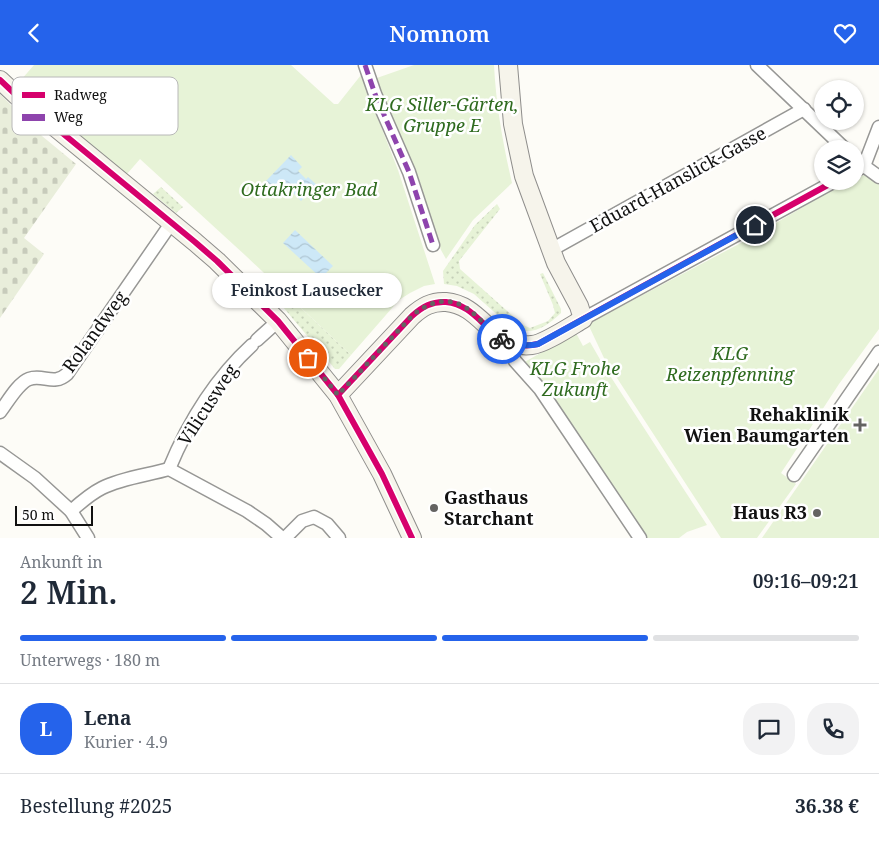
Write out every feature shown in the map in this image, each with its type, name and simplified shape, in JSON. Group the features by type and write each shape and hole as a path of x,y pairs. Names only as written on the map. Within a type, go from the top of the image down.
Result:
{"street":[{"path":"366,65 375,94 409,172 432,245"},
{"path":"508,65 512,124 524,176 556,263 578,305 583,319"},
{"path":"757,65 836,140"},
{"path":"0,80 12,91"},
{"name":"Eduard-Hanslick-Gasse","path":"551,250 804,109"},
{"path":"864,154 879,127"},
{"path":"65,135 217,261 278,321 338,395 382,474 411,537"},
{"path":"864,168 879,177"},
{"path":"338,395 412,316 430,303 440,301 462,305 505,340 518,345 530,346 538,344 820,190"},
{"name":"Rolandweg","path":"0,412 27,380 34,378 62,379 67,374 172,222"},
{"name":"Vilicusweg","path":"169,469 194,419 213,389 239,357 278,321"},
{"path":"505,340 515,361 540,389 640,538"},
{"path":"794,475 879,351"},
{"path":"0,453 35,478 71,511 88,538"},
{"path":"71,511 84,499 104,487 169,469 247,511 283,538 302,521 314,517 327,524 339,538"}],"green space":[{"name":"Ottakringer Bad","path":"34,65 291,65 334,104 338,104 361,75 398,170 435,284 424,286 399,300 351,355 140,159 127,174 80,135 178,135 178,77 24,77"},
{"name":"KLG Siller-Gärten, Gruppe E","path":"414,65 494,65 500,124 512,183 473,220 446,259 441,250 420,183 374,79"},
{"path":"0,94 12,106 12,135 41,135 76,164 24,238 44,254 0,318"},
{"name":"KLG Reizenpfenning","path":"864,175 879,185 879,329 839,384 781,473 796,484 757,538 721,538 604,358 588,324 754,236 832,190 864,190"},
{"path":"161,187 183,207 176,213 153,194"},
{"path":"497,204 500,209 459,261 460,269 523,325 530,328 548,321 555,313 540,274 543,273 561,309 561,313 539,329 526,331 512,328 474,294 457,286 444,284 443,271 475,225"},
{"path":"285,293 351,355 339,369 335,369 278,301"},
{"name":"KLG Frohe Zukunft","path":"576,333 583,346 590,342 707,525 687,532 679,538 643,538 521,364"},
{"path":"879,369 879,538 762,538"}],"water":[{"path":"291,155 302,167 298,171 306,179 308,177 317,185 301,201 293,193 297,188 293,184 286,192 278,185 274,189 266,181"},
{"path":"295,230 333,266 321,278 283,243"}],"marked path":[{"path":"365,65 375,94 409,172 433,245"}],"cycle path":[{"path":"0,80 12,91"},
{"path":"65,135 217,261 278,321 338,395 382,474 412,538"},
{"path":"338,395 412,316 428,305 441,302 456,304 473,314 502,339 518,345 538,344 819,190"}],"way so far":[{"path":"308,358 338,395 412,316 430,303 440,301 462,305 502,339"}],"place":[{"name":"Feinkost Lausecker","path":"308,358"},
{"name":"Rehaklinik Wien Baumgarten","path":"860,425"},
{"name":"Gasthaus Starchant","path":"434,508"},
{"name":"Haus R3","path":"817,513"}],"route":[{"path":"502,339 518,345 530,346 538,344 755,225"}]}
